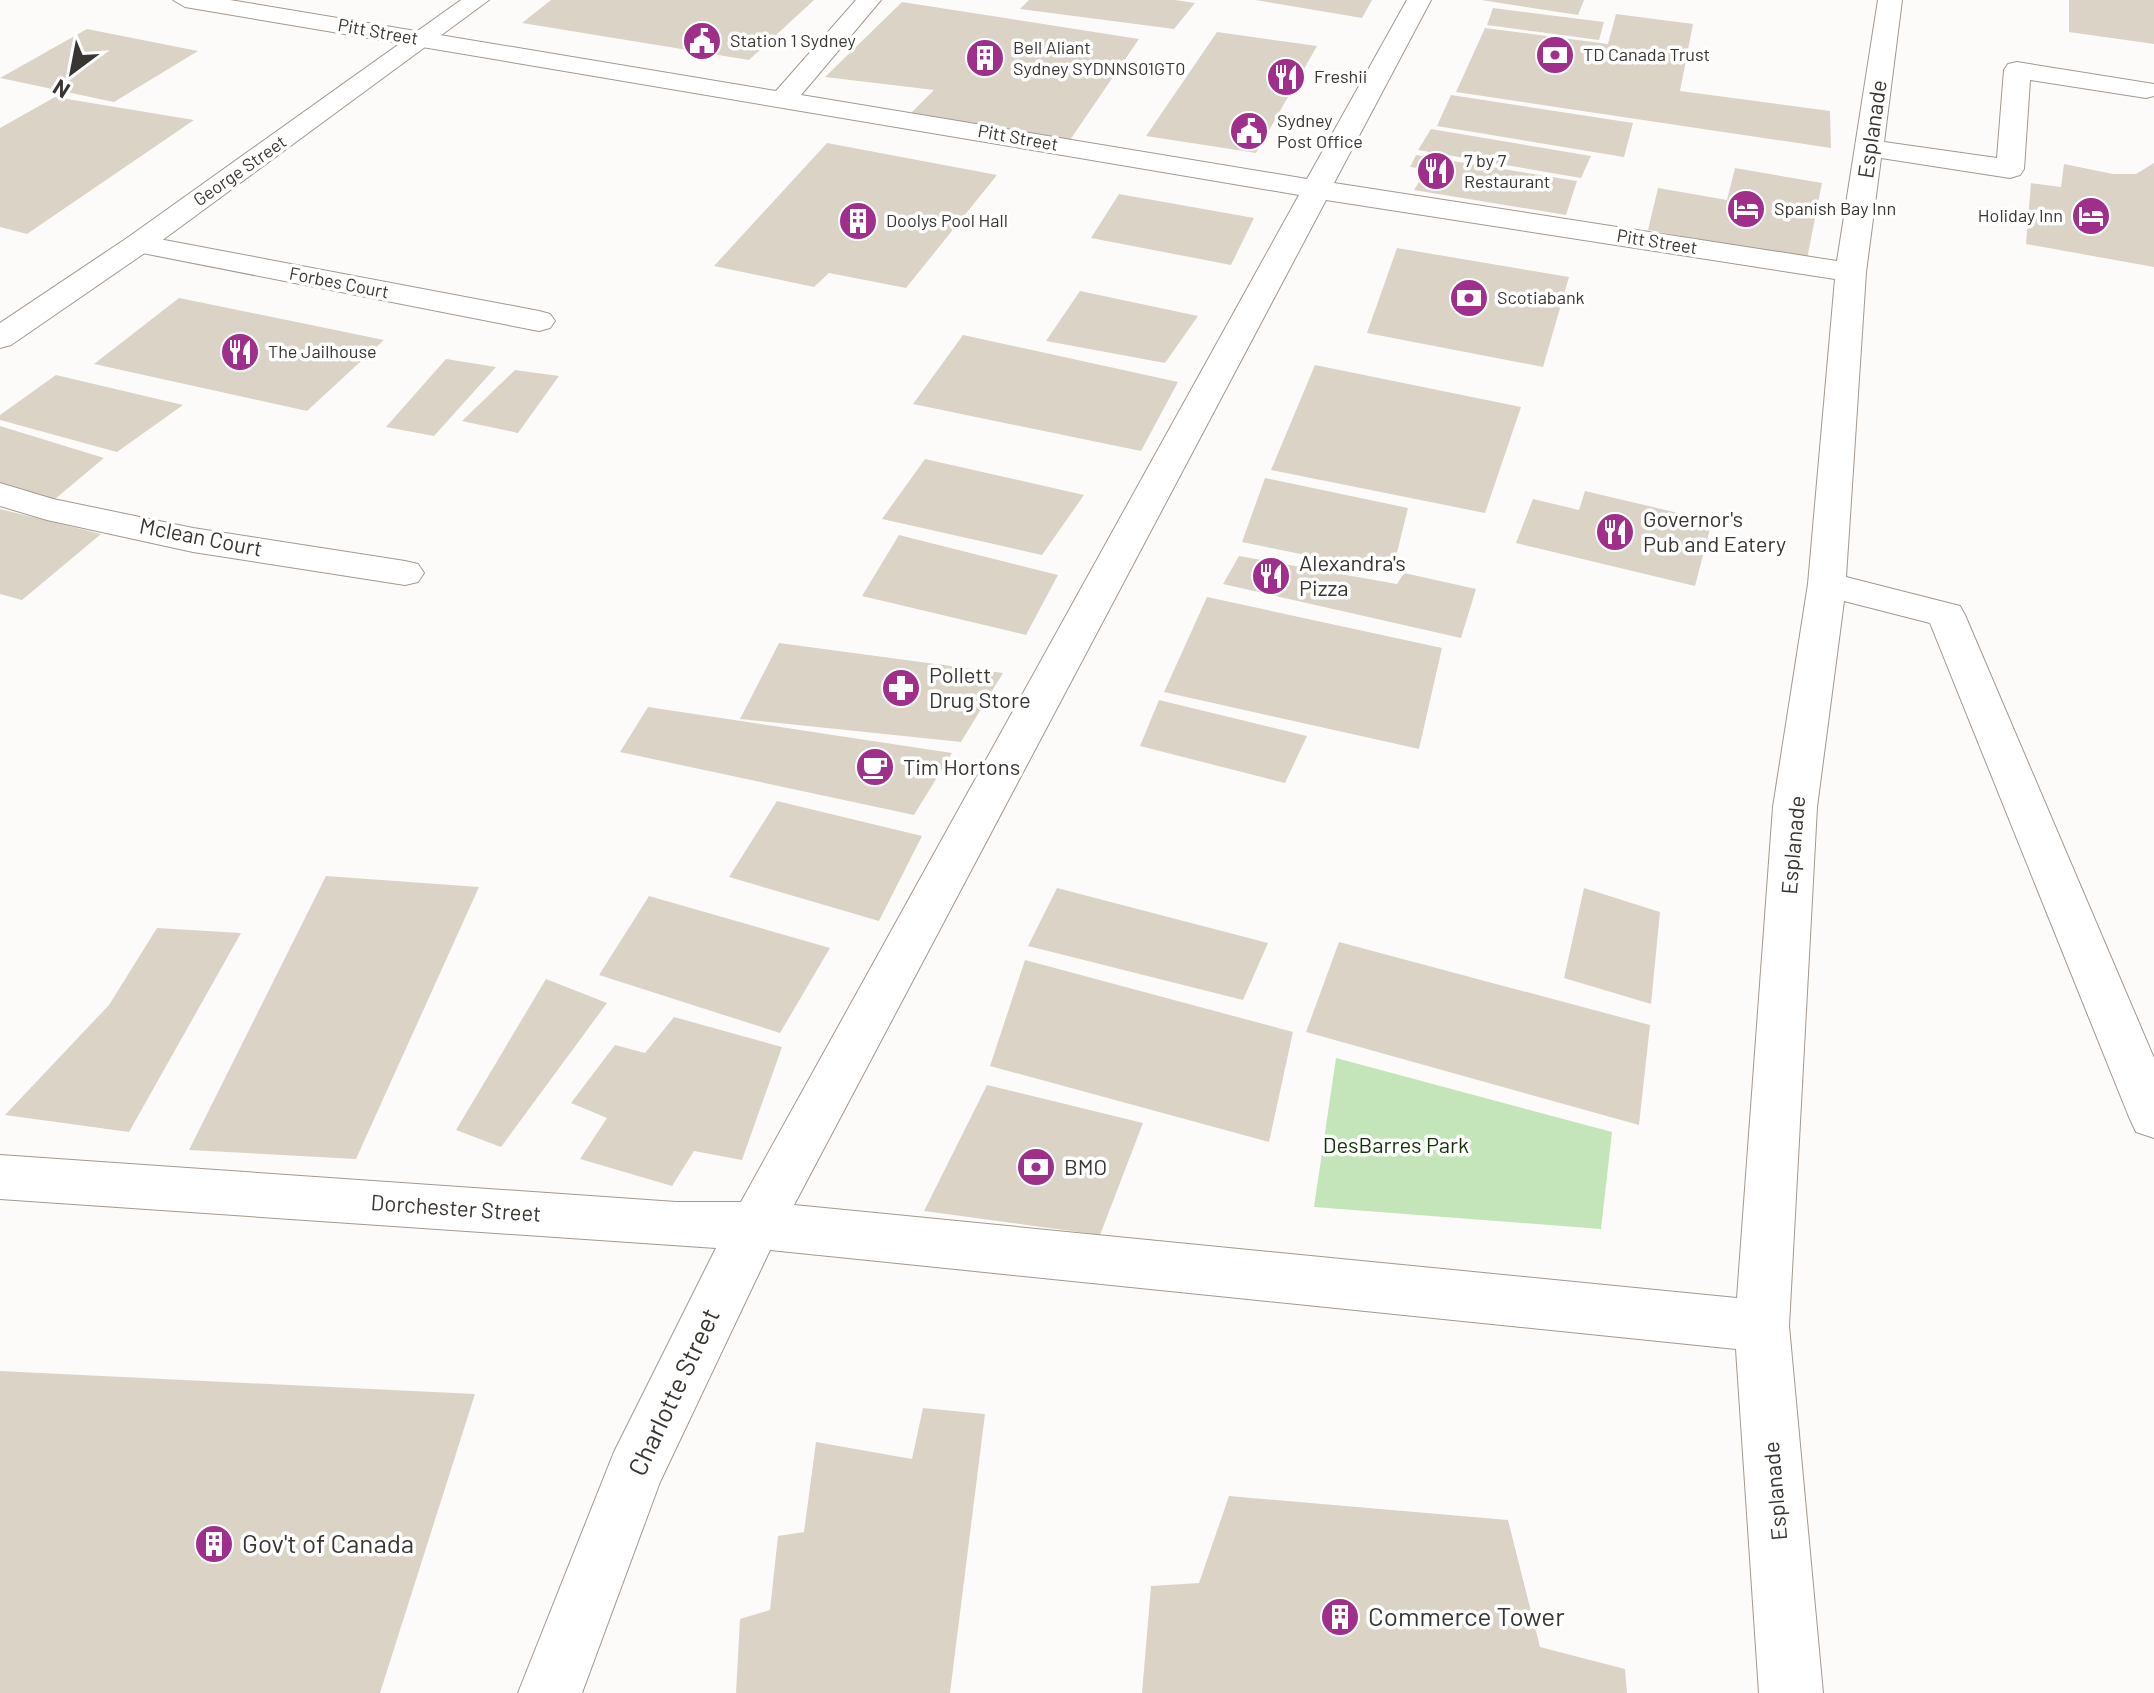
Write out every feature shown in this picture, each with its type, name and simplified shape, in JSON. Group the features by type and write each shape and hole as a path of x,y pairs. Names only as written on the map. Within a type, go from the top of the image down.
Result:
{"street":[{"name":"Pitt Street","path":"185,0 1314,189 1851,272"},
{"name":"George Street","path":"0,338 138,244 477,0"},
{"path":"784,98 869,0"},
{"path":"1314,189 1419,0"},
{"name":"Esplanade","path":"1791,1693 1762,1326 1795,807 1827,584 1851,272 1890,0"},
{"path":"1869,148 2010,169 2017,70 2146,90"},
{"name":"Charlotte Street","path":"550,1693 635,1472 742,1250 1314,189"},
{"name":"Forbes Court","path":"138,244 539,321"},
{"name":"Mclean Court","path":"0,494 47,509 126,523 193,540 405,573"},
{"path":"1827,584 1946,615 2154,1117"},
{"name":"Dorchester Street","path":"0,1177 676,1225 758,1225 1762,1326"}],"green space":[{"name":"DesBarres Park","path":"1336,1058 1612,1132 1601,1229 1314,1207"}],"building":[{"name":"Station 1 Sydney","path":"551,0 814,0 749,60 522,23"},
{"path":"1029,0 1175,0 1195,3 1174,29 1020,9"},
{"path":"1255,0 1372,0 1362,18"},
{"path":"1481,0 1584,0 1578,15"},
{"path":"2069,0 2154,0 2154,44 2069,32"},
{"name":"Bell Aliant Sydney SYDNNS01GT0","path":"902,2 1139,39 1070,140 911,113 934,90 825,77"},
{"path":"1493,8 1604,22 1599,40 1487,25"},
{"path":"1616,14 1693,24 1680,91 1830,111 1831,148 1456,92 1485,28 1608,44"},
{"path":"87,29 198,51 114,102 0,78"},
{"path":"1217,32 1317,46 1256,153 1146,136"},
{"path":"1451,95 1633,123 1624,157 1437,126"},
{"path":"55,97 194,120 27,234 0,227 0,128"},
{"path":"1431,129 1591,156 1581,178 1418,150"},
{"name":"Doolys Pool Hall","path":"827,143 997,175 906,288 829,273 814,287 714,266"},
{"path":"1416,155 1577,181 1566,215 1414,190 1427,169 1410,167"},
{"name":"Holiday Inn","path":"2154,163 2154,267 2026,244 2031,183 2061,187 2064,164 2113,174 2136,174"},
{"name":"Spanish Bay Inn","path":"1735,168 1822,183 1807,259 1648,230 1658,188 1727,200"},
{"path":"1119,194 1254,218 1231,265 1091,238"},
{"path":"1397,248 1569,277 1543,367 1367,333"},
{"path":"1080,291 1198,316 1165,363 1046,341"},
{"name":"The Jailhouse","path":"179,298 384,340 307,411 94,364"},
{"path":"963,335 1178,382 1141,451 913,404"},
{"path":"446,359 496,367 434,436 386,427"},
{"path":"1315,365 1521,407 1485,513 1271,470"},
{"path":"515,370 559,376 518,433 462,421"},
{"path":"56,375 183,405 117,452 0,420 0,415"},
{"path":"0,426 104,458 55,499 0,482"},
{"path":"925,459 1084,495 1042,555 882,519"},
{"path":"1265,478 1408,508 1392,573 1242,542"},
{"name":"Governor's Pub and Eatery","path":"1585,491 1712,521 1695,586 1516,543 1533,499 1579,510"},
{"path":"0,509 101,534 22,600 0,594"},
{"path":"899,535 1058,575 1026,635 862,596"},
{"path":"1239,556 1397,584 1404,573 1476,589 1461,638 1223,584"},
{"path":"1207,597 1442,648 1419,749 1164,692"},
{"path":"779,643 1003,673 961,742 740,719"},
{"path":"1159,700 1307,736 1285,783 1140,746"},
{"path":"648,707 952,753 914,815 620,752"},
{"path":"777,801 922,836 879,921 729,877"},
{"path":"326,876 479,887 356,1159 189,1150"},
{"path":"1057,888 1268,943 1243,1000 1028,946"},
{"path":"1584,888 1660,912 1651,1004 1564,978"},
{"path":"649,896 830,948 780,1033 599,975"},
{"path":"157,928 241,933 129,1132 5,1115 109,1005"},
{"path":"1339,942 1650,1025 1639,1125 1306,1032"},
{"path":"1025,960 1293,1032 1269,1142 990,1066"},
{"path":"546,979 607,1003 501,1147 456,1130"},
{"path":"674,1017 782,1047 742,1160 694,1151 672,1186 580,1159 607,1118 571,1103 615,1045 645,1053"},
{"name":"BMO","path":"987,1085 1143,1123 1100,1235 924,1211"},
{"name":"Gov't of Canada","path":"0,1371 475,1394 380,1693 0,1693"},
{"path":"923,1408 985,1414 950,1693 736,1693 740,1619 770,1610 778,1536 804,1532 816,1442 912,1459"},
{"name":"Commerce Tower","path":"1229,1496 1508,1520 1540,1647 1625,1669 1627,1693 1142,1693 1151,1586 1199,1583"}],"place":[{"name":"Station 1 Sydney","path":"702,41"},
{"name":"TD Canada Trust","path":"1555,55"},
{"name":"Bell Aliant Sydney SYDNNS01GT0","path":"985,58"},
{"name":"Freshii","path":"1286,77"},
{"name":"Sydney Post Office","path":"1249,131"},
{"name":"7 by 7 Restaurant","path":"1436,171"},
{"name":"Spanish Bay Inn","path":"1746,209"},
{"name":"Holiday Inn","path":"2091,216"},
{"name":"Doolys Pool Hall","path":"858,221"},
{"name":"Scotiabank","path":"1469,298"},
{"name":"The Jailhouse","path":"240,352"},
{"name":"Governor's Pub and Eatery","path":"1615,532"},
{"name":"Alexandra's Pizza","path":"1271,576"},
{"name":"Pollett Drug Store","path":"901,688"},
{"name":"Tim Hortons","path":"875,767"},
{"name":"BMO","path":"1036,1167"},
{"name":"Gov't of Canada","path":"214,1544"},
{"name":"Commerce Tower","path":"1340,1617"}]}
